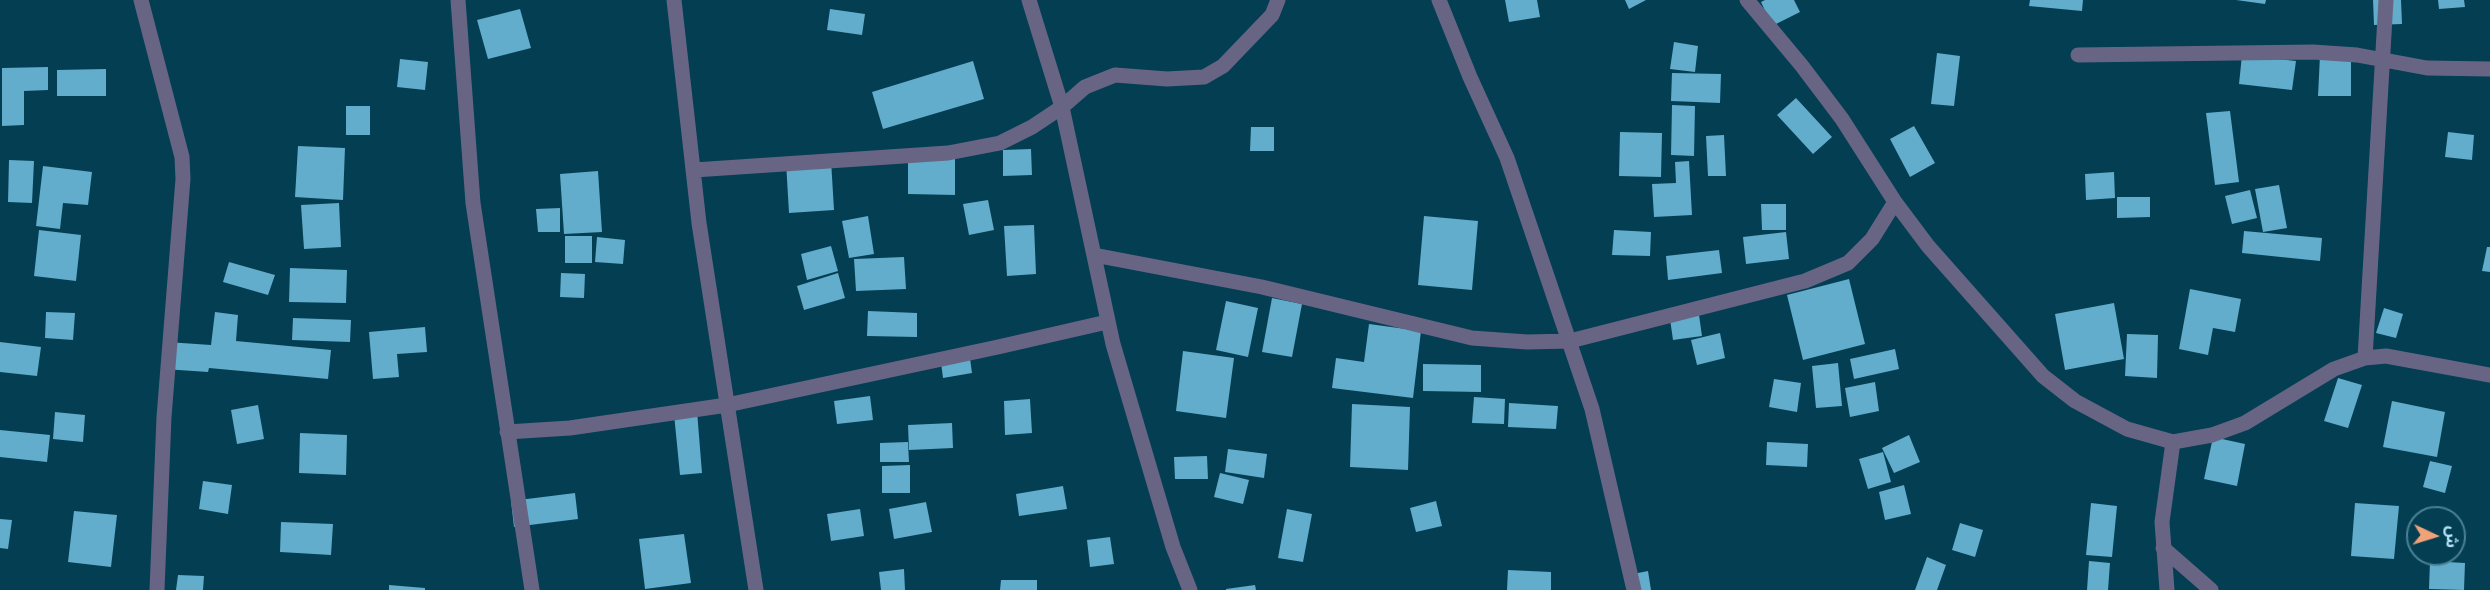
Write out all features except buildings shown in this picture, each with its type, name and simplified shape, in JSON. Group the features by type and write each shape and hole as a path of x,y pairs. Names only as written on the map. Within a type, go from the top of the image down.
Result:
{"street":[{"path":"141,0 182,157 181,213 164,417 158,590"},
{"path":"458,0 473,203 532,590"},
{"path":"674,0 699,223 756,590"},
{"path":"1029,0 1062,107 1107,321 1173,547 1190,590"},
{"path":"694,170 948,153 1000,143 1032,127 1062,107 1085,87 1115,75 1167,80 1204,77 1223,66 1272,15 1278,0"},
{"path":"1440,0 1470,77 1507,158 1549,286 1570,340 1592,409 1634,590"},
{"path":"1746,0 1802,66 1842,119 1895,201 1929,246 2043,376 2075,401 2127,429 2173,442 2212,435 2245,423 2334,369 2365,358 2386,356 2490,375"},
{"path":"2365,358 2386,0"},
{"path":"2078,55 2313,52 2357,55 2427,68 2490,69"},
{"path":"1094,255 1262,287 1472,338 1527,342 1570,340 1804,281 1848,263 1872,239 1895,201"},
{"path":"507,432 570,428 727,405 988,350 1107,321"},
{"path":"2167,590 2162,522 2173,442"},
{"path":"2163,548 2211,590"}]}
